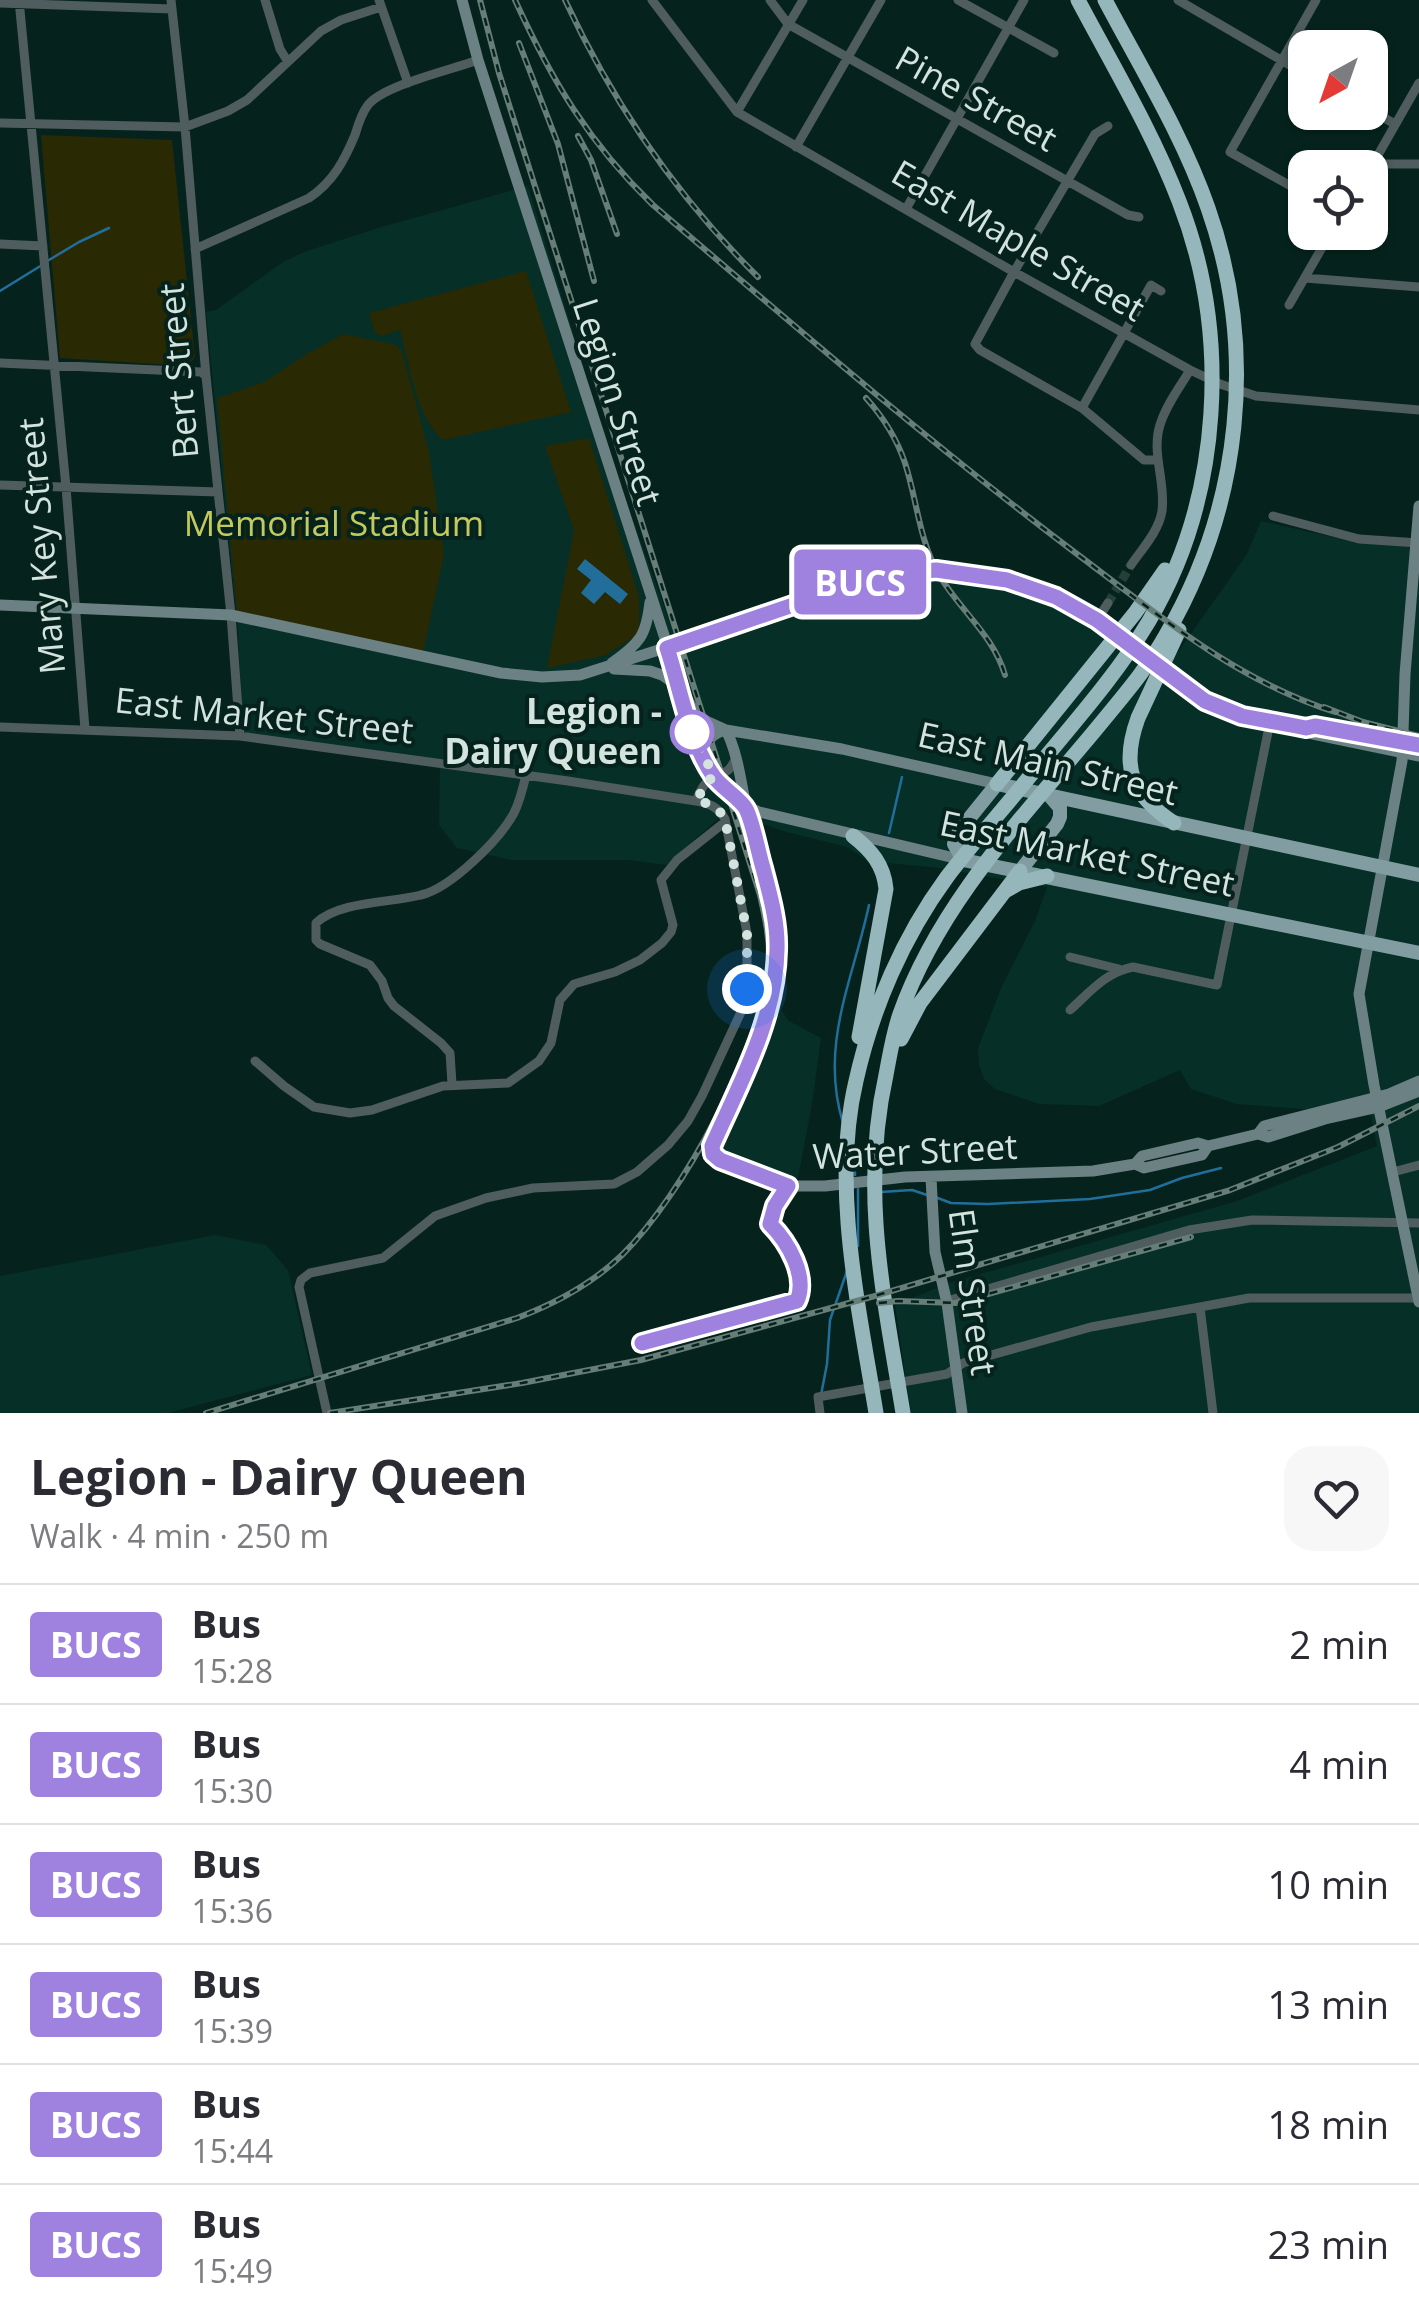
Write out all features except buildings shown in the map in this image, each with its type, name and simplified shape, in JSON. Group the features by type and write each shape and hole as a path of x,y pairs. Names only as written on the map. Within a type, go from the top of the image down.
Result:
{"highway":[{"path":"856,1081 892,974 909,938 946,879 1110,676 1150,618 1185,536 1204,469 1211,417 1212,347 1200,267 1179,201 1153,141 1078,0"},
{"path":"1105,0 1176,135 1208,208 1226,274 1236,355 1235,421 1219,510 1187,610 1133,732 1129,755 1137,786 1147,803 1174,823"},
{"path":"997,784 1171,566"},
{"path":"902,1408 874,1206 877,1116 890,1046 910,990 937,935 970,884 1131,687 1165,637 1193,583"},
{"path":"853,836 877,860 886,889 855,1062 848,1152 852,1253 875,1410"},
{"path":"887,1070 920,1003 1020,871"},
{"path":"1004,893 1019,883 1048,876"}],"main road":[{"name":"Legion Street","path":"462,0 681,688 682,708 714,776 746,806"},
{"path":"1419,506 1410,684 1360,990 1378,1102 1419,1299"},
{"path":"0,604 232,615 501,672 567,677 667,648 878,576 928,570 1019,583 1062,600 1097,620 1205,701 1231,713 1306,728 1314,734 1402,747 1419,744"},
{"path":"604,668 642,638 650,596"},
{"path":"604,668 650,670 681,688"},
{"name":"East Main Street","path":"681,688 695,713 726,730 842,749 1419,875"},
{"path":"702,755 710,737 726,730 736,756 746,806"},
{"path":"1402,747 1419,756"},
{"path":"964,860 956,848 956,836 997,784"},
{"path":"1020,871 1059,821 1060,808 1049,795"},
{"name":"East Market Street","path":"746,806 853,836 1419,953"},
{"name":"Water Street","path":"746,806 774,912 778,951 760,1036 712,1146 713,1154 720,1160 788,1186 878,1179 931,1182 1093,1171 1134,1164 1144,1168 1202,1154 1208,1146 1258,1134 1268,1136 1378,1102"},
{"path":"1378,1102 1419,1081"},
{"path":"1378,1102 1419,1092"},
{"name":"Elm Street","path":"931,1182 936,1252 947,1300 962,1413"}],"street":[{"path":"265,0 280,50 288,62"},
{"name":"East Maple Street","path":"652,0 737,112 1190,370 1256,396 1419,410"},
{"path":"770,0 788,24"},
{"path":"737,112 803,0"},
{"path":"796,147 880,0"},
{"path":"958,0 1054,53"},
{"path":"906,208 1024,0"},
{"path":"1178,0 1288,64"},
{"path":"1288,184 1230,152 1316,0"},
{"name":"Mary Key Street","path":"19,2 66,487 85,730"},
{"path":"0,3 172,4"},
{"name":"Bert Street","path":"172,4 232,615 240,736"},
{"path":"0,123 185,127 247,100 322,32 380,4 408,83"},
{"name":"Pine Street","path":"788,24 1128,215 1139,217"},
{"path":"195,248 322,189 340,168 368,104 381,94 478,60"},
{"path":"1381,150 1419,83"},
{"path":"1388,120 1395,124"},
{"path":"1108,126 1095,134 975,344 1082,408 1144,460 1158,460"},
{"path":"1388,165 1419,164"},
{"path":"0,244 43,246"},
{"path":"1289,305 1320,250"},
{"path":"1304,278 1419,287"},
{"path":"1082,408 1152,285 1161,291"},
{"path":"0,364 200,372 206,376"},
{"path":"1131,565 1162,514 1159,427 1190,370"},
{"path":"0,485 218,492"},
{"path":"1273,516 1359,538 1417,543"},
{"path":"1097,620 1108,602"},
{"path":"1070,956 1119,969 1142,967 1217,985 1270,722"},
{"name":"East Market Street","path":"0,727 240,736 698,801"},
{"path":"327,1413 299,1287 301,1280 310,1273 382,1258 435,1216 486,1198 533,1188 605,1186 624,1180 650,1162 688,1122 741,1012 747,989 747,933 726,822 713,806 698,801 707,782 730,770 736,756"},
{"path":"452,1084 450,1053 394,1006 370,965 320,944 314,932 316,923 323,916 349,908 425,895 441,886 508,822 526,775"},
{"path":"256,1061 314,1106 350,1114 452,1084 508,1084 539,1061 551,1044 560,1000 574,984 640,960 671,932 673,926 661,880 677,860 726,822"},
{"path":"1070,1010 1119,969"},
{"path":"1394,1172 1419,1165"},
{"path":"947,1300 1189,1230 1252,1220 1419,1223"},
{"path":"820,1413 818,1397 947,1374 962,1363 1091,1326 1249,1298 1419,1299"},
{"path":"1200,1307 1213,1413"}],"shaded area":[{"path":"528,186 616,473 670,623 681,633 692,634 874,574 953,567 993,569 1036,580 1077,599 1169,665 1247,554 1261,521 1346,540 1419,547 1419,1413 911,1413 895,1305 949,1283 1237,1201 1377,1146 1368,1101 1326,1111 1237,1104 1191,1089 1180,1070 1099,1106 1039,1104 995,1089 984,1079 978,1048 1047,887 939,868 868,861 847,847 786,832 729,809 666,865 628,860 511,860 457,848 439,825 440,761 245,734 206,312 216,310 283,262 304,252"},
{"path":"775,1001 789,1021 821,1038 798,1178 779,1178 727,1158 719,1153 717,1143"},
{"path":"215,1235 266,1245 288,1270 312,1375 168,1413 0,1413 0,1276"}],"green space":[{"path":"41,135 172,140 195,357 188,366 60,358"},
{"path":"526,271 571,412 443,440 420,404 400,330 382,336 375,333 369,313"},
{"name":"Memorial Stadium","path":"343,334 401,349 429,452 444,555 423,652 237,612 217,398 264,382"},
{"path":"589,438 639,597 639,626 637,635 606,655 547,668 574,530 545,446"}],"water":[{"path":"585,559 628,594 620,604 605,592 594,604 581,593 591,580 577,569"}],"waterway":[{"path":"49,260 109,228"},
{"path":"0,291 42,265"},
{"path":"889,833 902,777"},
{"path":"843,1123 837,1094 836,1040 869,905"},
{"path":"935,1197 951,1203 988,1204 1090,1199 1150,1190 1221,1168"},
{"path":"858,1189 858,1246"},
{"path":"881,1192 912,1190 927,1195"},
{"path":"821,1395 830,1320 847,1271"}],"tunnel":[{"path":"1108,603 1131,565"}],"railway":[{"path":"206,1413 517,1318 559,1300 598,1275 646,1229 693,1159 735,1077 763,998 769,954 760,895 499,73 480,0"},
{"path":"515,0 574,110 610,158 653,205 915,427 1138,600 1265,683 1335,712"},
{"path":"565,0 604,75 649,147 700,214 758,277"},
{"path":"519,43 558,144 594,281"},
{"path":"578,136 591,160 617,234"},
{"path":"866,398 902,454 927,547 938,573 984,634 1005,675"},
{"path":"1324,707 1419,736"},
{"path":"330,1413 641,1360 871,1297 1230,1190 1338,1147 1419,1106"},
{"path":"879,1303 956,1303 1191,1237"}],"bus line":[{"name":"BUCS","path":"642,1343 797,1301 802,1290 792,1255 770,1224 775,1206 788,1186 713,1154 712,1146 760,1036 778,951 774,912 746,806 714,776 702,755 682,708 681,688 667,648 878,576 936,570 1007,580 1067,602 1102,623 1198,696 1231,713 1419,745"}],"place":[{"name":"Legion - Dairy Queen","path":"692,732"}],"route":[{"path":"692,732 714,776 696,801 713,806 725,819 741,892 747,933 747,989"}]}
